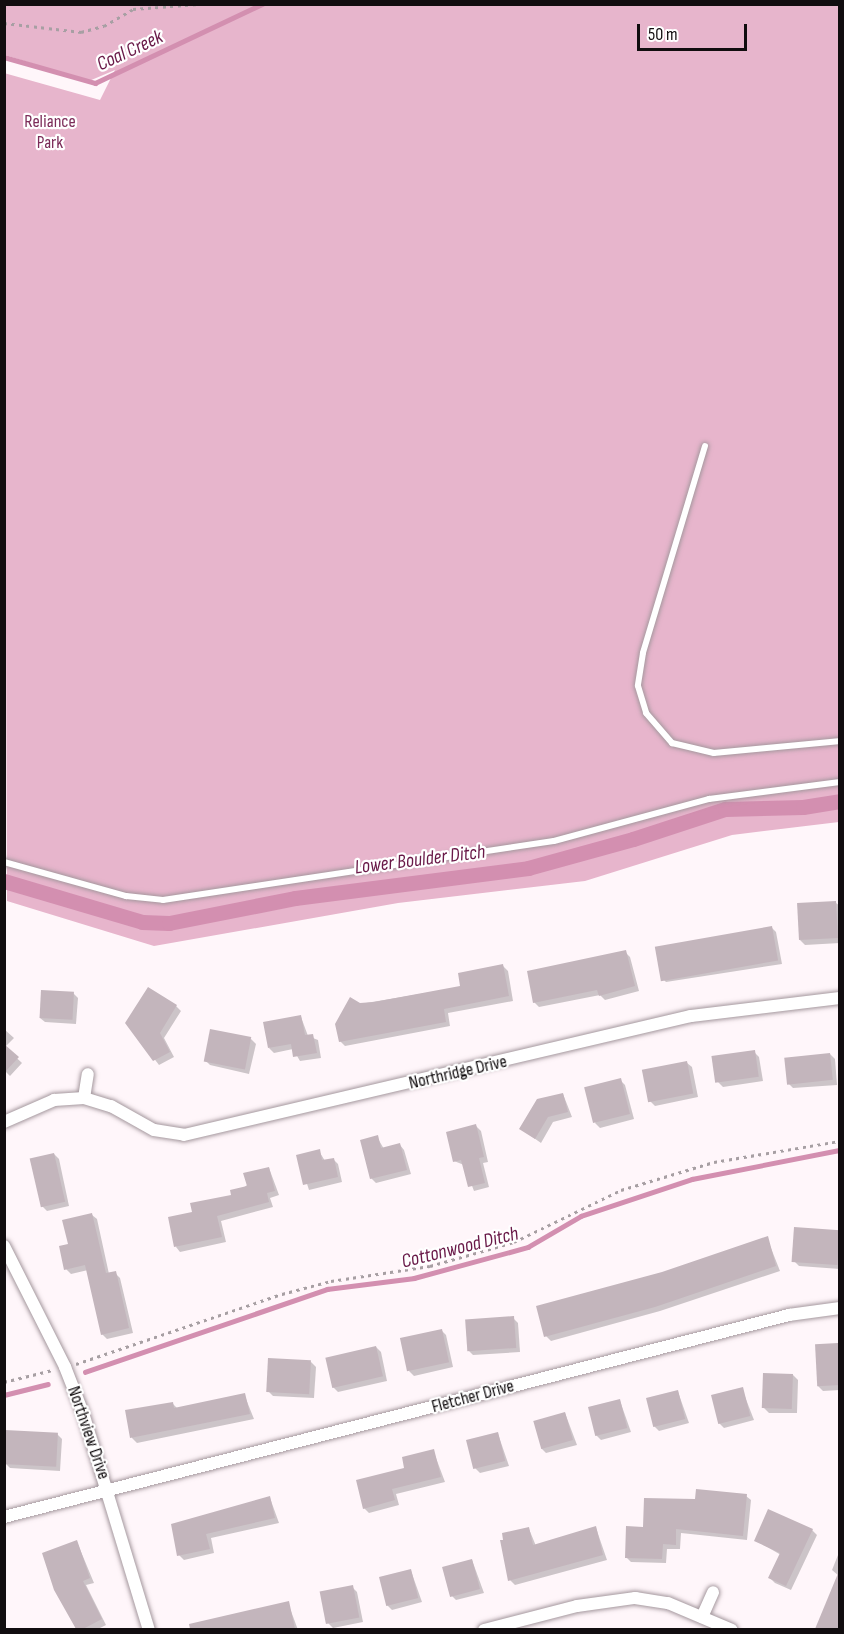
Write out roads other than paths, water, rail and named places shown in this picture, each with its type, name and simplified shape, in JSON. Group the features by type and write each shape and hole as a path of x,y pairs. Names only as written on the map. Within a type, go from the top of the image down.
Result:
{"street":[{"name":"Northridge Drive","path":"4,1122 54,1100 84,1098 111,1106 154,1130 184,1135 691,1016 840,998"},
{"path":"84,1098 88,1074"},
{"name":"Northview Drive","path":"4,1246 65,1367 107,1491 149,1629"},
{"name":"Fletcher Drive","path":"4,1517 777,1318 840,1308"},
{"path":"702,1617 713,1592"},
{"path":"484,1629 611,1599 650,1599 732,1629"}],"lane":[{"path":"705,446 643,653 638,686 646,713 672,743 714,753 840,741"},
{"path":"4,862 126,896 163,900 554,841 709,799 840,782"}],"waterway":[{"name":"Coal Creek","path":"4,57 95,83 262,4"},
{"name":"Lower Boulder Ditch","path":"4,881 142,922 169,923 295,898 528,868 633,839 725,809 803,807 840,801"},
{"name":"Cottonwood Ditch","path":"85,1372 327,1289 414,1278 528,1247 581,1216 692,1179 840,1150"},
{"name":"Cottonwood Ditch","path":"4,1395 48,1384"}],"park label":[{"name":"Reliance Park","path":"50,133"}]}
